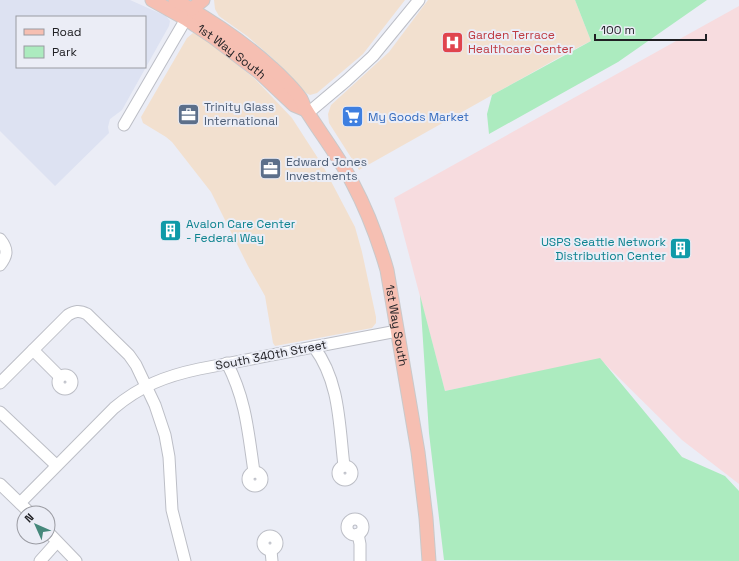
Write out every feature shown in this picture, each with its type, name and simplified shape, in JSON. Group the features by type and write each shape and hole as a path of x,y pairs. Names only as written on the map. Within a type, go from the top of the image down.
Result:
{"main road":[{"name":"1st Way South","path":"152,0 190,9"},
{"name":"1st Way South","path":"175,0 190,9 213,37 259,72 294,105 307,111 339,159 369,217 387,270 418,452 426,518 429,561"},
{"path":"190,9 203,0"}],"street":[{"path":"307,111 346,81 373,56 419,0"},
{"path":"124,125 190,9"},
{"path":"0,239 6,250 4,259 0,265"},
{"path":"0,383 68,315 81,311 87,314 129,355 136,365 160,417 169,457 172,510 185,561"},
{"name":"South 340th Street","path":"20,503 114,408 146,386 172,375 397,330"},
{"path":"314,347 326,365 336,395 344,466"},
{"path":"33,350 60,377"},
{"path":"227,363 236,381 242,400 254,472"},
{"path":"0,412 56,465"},
{"path":"0,484 20,503"},
{"path":"358,534 360,544 360,561"},
{"path":"40,561 57,542 76,561"}],"shaded area":[{"path":"0,0 130,0 166,16 170,21 169,26 146,67 146,16 16,16 16,68 146,68 122,110 110,119 108,127 109,133 55,186 0,131"},
{"path":"214,0 405,0 363,54 317,93 310,95 306,93 269,55 247,36 219,16 215,9"},
{"path":"428,0 575,0 591,41 359,170 329,123 328,114 331,105 389,52"},
{"name":"USPS Seattle Network Distribution Center","path":"739,6 739,484 682,440 600,359 445,391 394,198"},
{"path":"193,33 197,34 222,52 255,79 292,118 323,166 355,227 376,317 376,323 372,328 275,346 273,343 265,296 248,266 211,192 172,142 143,123 141,117 187,38"}],"green space":[{"path":"575,0 707,0 618,62 489,134 487,114 492,95 591,41"},
{"path":"420,295 445,391 600,358 682,457 725,476 739,491 739,561 444,560 429,433"}],"place":[{"name":"Garden Terrace Healthcare Center","path":"453,42"},
{"name":"Trinity Glass International","path":"188,114"},
{"name":"My Goods Market","path":"352,117"},
{"name":"Edward Jones Investments","path":"271,169"},
{"name":"Avalon Care Center - Federal Way","path":"170,231"},
{"name":"USPS Seattle Network Distribution Center","path":"681,249"}]}
